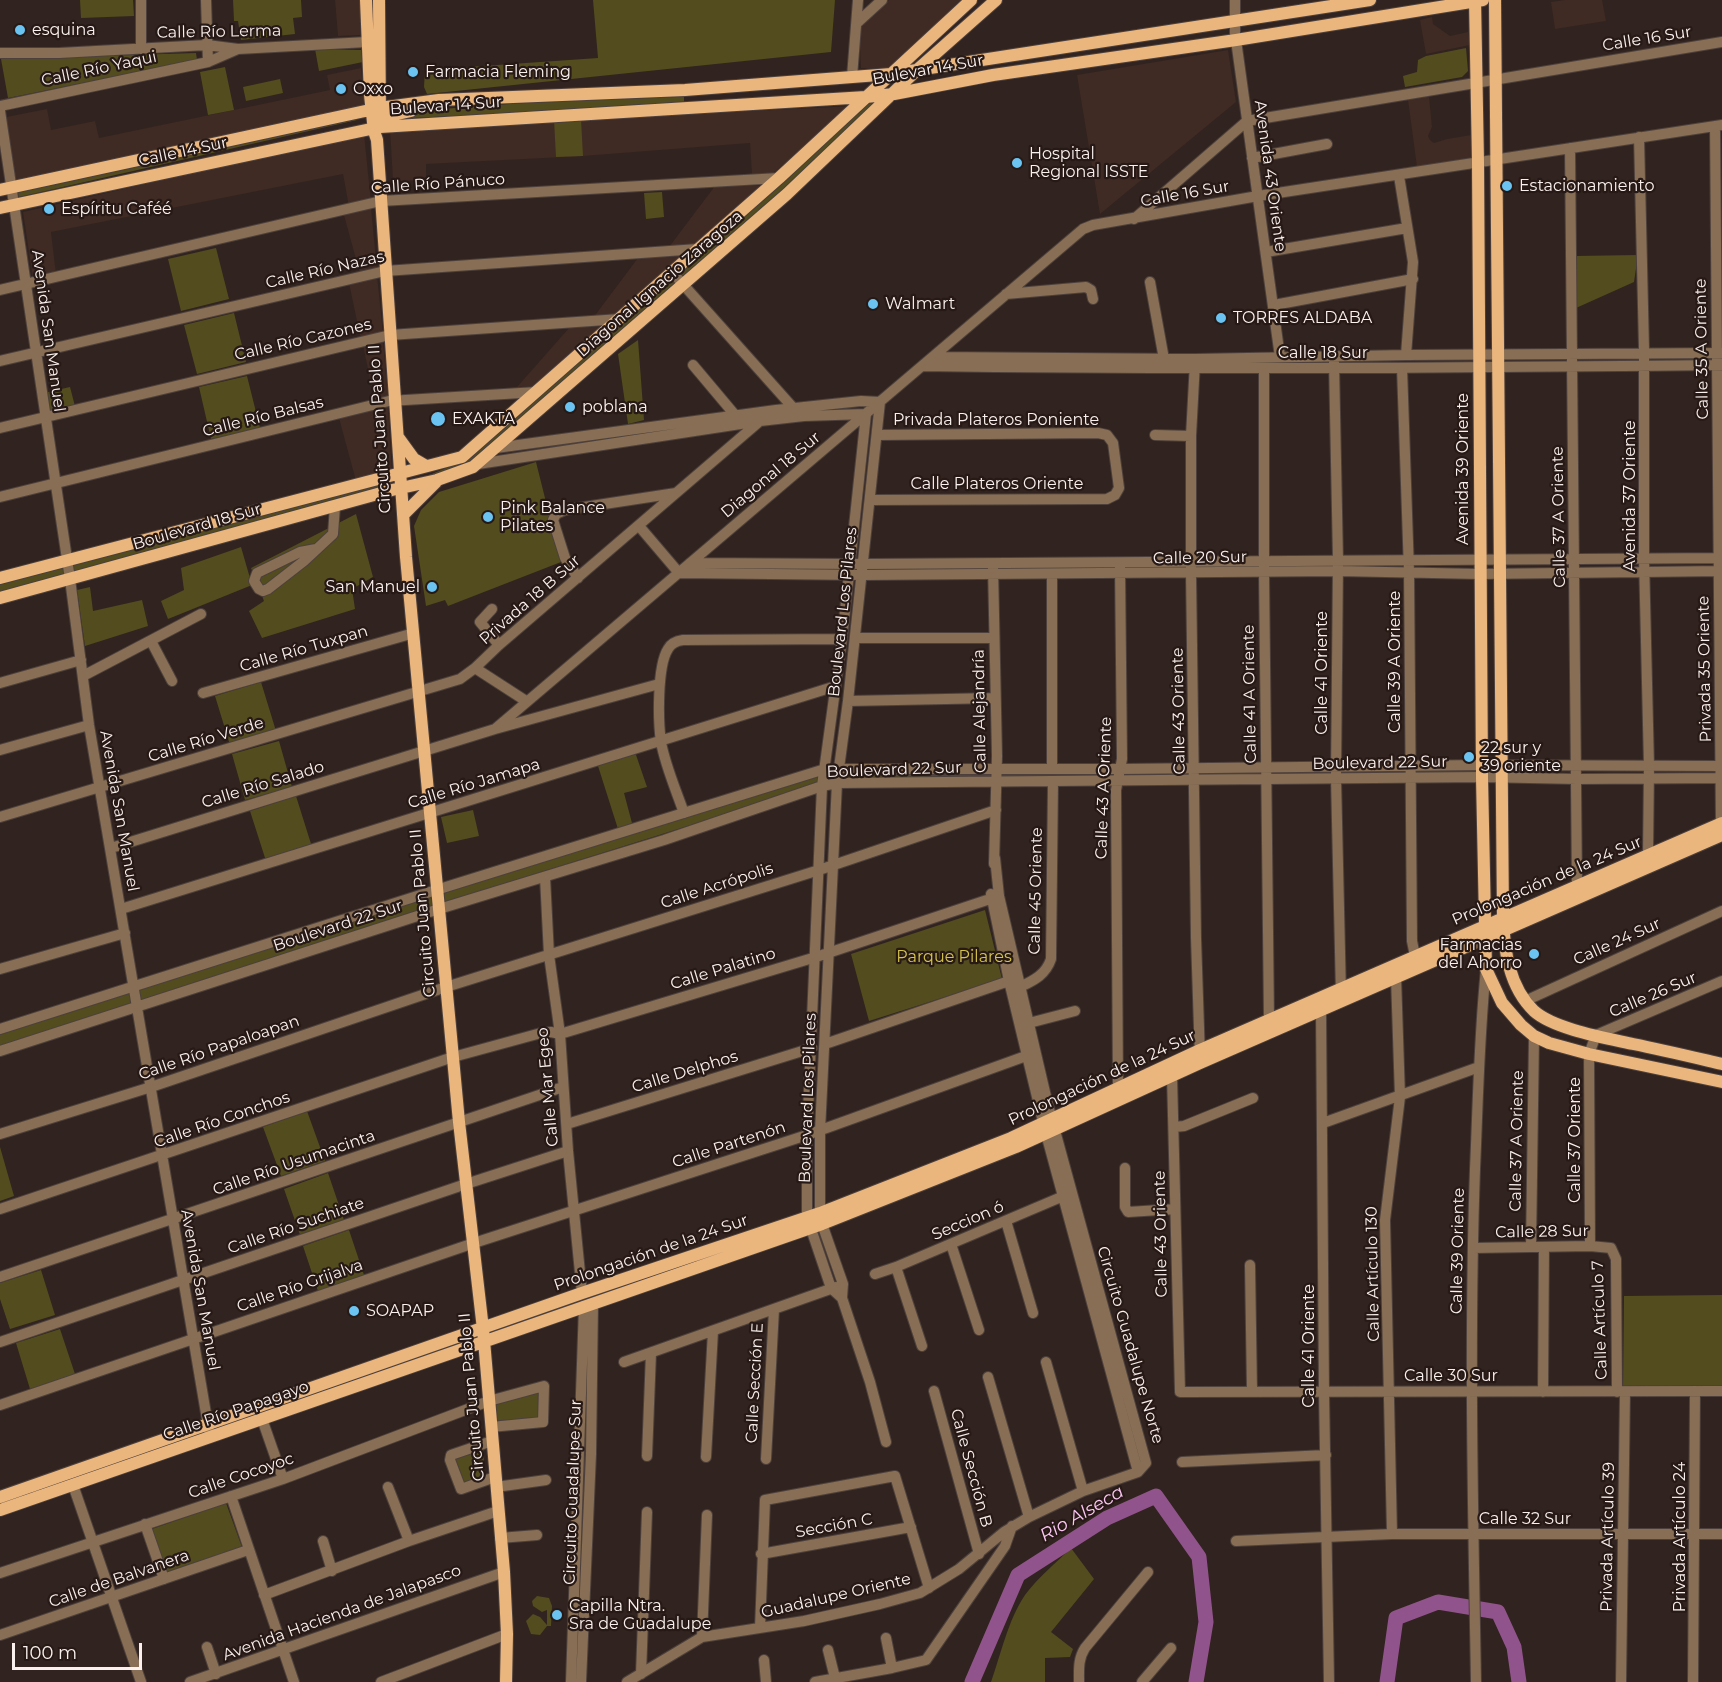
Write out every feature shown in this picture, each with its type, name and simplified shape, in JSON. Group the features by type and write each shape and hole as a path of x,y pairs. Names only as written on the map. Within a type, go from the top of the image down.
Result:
{"main road":[{"name":"Circuito Juan Pablo II","path":"366,0 367,42 376,122 403,515 446,987 474,1243 504,1572 507,1634 506,1682"},
{"name":"Circuito Juan Pablo II","path":"376,122 380,0"},
{"name":"Diagonal Ignacio Zaragoza","path":"400,472 462,457 779,177 971,0"},
{"name":"Diagonal Ignacio Zaragoza","path":"402,488 437,480 478,464 787,194 917,70 996,0"},
{"name":"Bulevar 14 Sur","path":"376,122 439,100 685,90 891,74 1370,0"},
{"name":"Avenida 39 Oriente","path":"1495,0 1498,574 1503,924"},
{"name":"Bulevar 14 Sur","path":"376,122 866,98 993,75 1236,40 1478,1"},
{"name":"Avenida 39 Oriente","path":"1478,1 1478,361 1485,932"},
{"name":"Calle 14 Sur","path":"0,208 300,144 376,122"},
{"name":"Calle 14 Sur","path":"6,189 376,122"},
{"path":"398,436 414,459 426,466"},
{"name":"Boulevard 18 Sur","path":"0,578 400,472"},
{"path":"403,515 437,480"},
{"name":"Boulevard 18 Sur","path":"0,598 402,488"},
{"path":"208,523 212,540"},
{"path":"154,538 159,555"},
{"path":"113,548 119,566"},
{"name":"Prolongación de la 24 Sur","path":"1503,924 1577,886 1648,855 1722,829"},
{"name":"Prolongación de la 24 Sur","path":"483,1336 588,1305 808,1223 1011,1138 1049,1126 1172,1076 1200,1057 1269,1020 1396,977 1485,932 1722,829"},
{"path":"1503,924 1512,977 1525,1000 1544,1018 1596,1035 1722,1064"},
{"path":"1485,932 1486,969 1502,1002 1521,1025 1534,1036 1549,1043 1589,1054 1722,1082"},
{"name":"Prolongación de la 24 Sur","path":"1049,1126 1118,1087 1321,1011 1341,995 1415,956 1485,932"},
{"name":"Prolongación de la 24 Sur","path":"483,1336 582,1293 808,1223"},
{"name":"Calle Río Papagayo","path":"0,1510 73,1485 209,1431 262,1419 483,1336"},
{"name":"Calle Río Papagayo","path":"0,1497 209,1431 483,1336"}],"street":[{"path":"141,0 141,49"},
{"path":"206,0 208,62"},
{"path":"852,77 858,0"},
{"path":"858,22 882,0"},
{"name":"Avenida 43 Oriente","path":"1235,0 1236,40 1280,357"},
{"name":"Calle Río Lerma","path":"0,53 207,45 238,49 367,42"},
{"name":"Calle 16 Sur","path":"1134,219 1247,121 1722,42"},
{"name":"Calle Río Yaqui","path":"0,106 208,62 238,49"},
{"name":"Avenida San Manuel","path":"0,111 6,189 14,205 70,579 89,725 209,1431"},
{"name":"Calle 16 Sur","path":"1134,219 1258,196 1719,125"},
{"name":"Calle 35 A Oriente","path":"1719,125 1720,571"},
{"name":"Avenida 37 Oriente","path":"1639,137 1644,354 1648,855"},
{"path":"1252,158 1327,144"},
{"name":"Calle 37 A Oriente","path":"1570,148 1577,886"},
{"path":"1399,176 1413,262 1406,355"},
{"name":"Calle Río Pánuco","path":"0,290 381,201 779,177"},
{"name":"Diagonal 18 Sur","path":"425,751 495,729 1083,229 1093,225 1134,219"},
{"path":"1266,252 1407,228"},
{"name":"Calle Río Nazas","path":"0,361 385,271 698,249"},
{"path":"672,272 793,408 804,416"},
{"path":"1274,305 1413,279"},
{"path":"1150,282 1164,359"},
{"path":"1006,294 1086,287 1092,291 1092,299"},
{"name":"Calle Río Cazones","path":"0,428 390,335 620,319"},
{"name":"Calle 18 Sur","path":"934,357 1137,364 1164,359 1195,364 1280,357 1406,355 1478,361 1573,360 1644,354 1720,359"},
{"name":"Calle 41 Oriente","path":"1334,357 1338,565 1336,778 1341,995"},
{"name":"Calle 18 Sur","path":"1573,360 1644,366 1720,359"},
{"name":"Calle 18 Sur","path":"923,366 1195,364 1334,369 1402,368 1478,361"},
{"name":"Calle 43 Oriente","path":"1195,364 1191,436 1191,567 1196,938 1200,1057"},
{"path":"693,365 735,415"},
{"name":"Calle 41 A Oriente","path":"1264,368 1269,1020"},
{"name":"Calle 39 A Oriente","path":"1402,368 1409,566 1412,941 1415,956"},
{"name":"Calle Río Balsas","path":"0,497 395,401 537,392"},
{"path":"496,448 793,408 861,401 880,402"},
{"name":"Boulevard Los Pilares","path":"843,1284 821,1218 820,1131 837,783 849,701 880,402"},
{"path":"478,464 760,421 804,416 866,414"},
{"name":"Boulevard Los Pilares","path":"808,1223 807,1135 822,786 842,639 866,414"},
{"name":"Privada 18 B Sur","path":"420,691 454,681 475,668 760,421"},
{"name":"Privada Plateros Poniente","path":"877,435 1098,433 1107,435 1113,443 1119,488"},
{"path":"1155,435 1191,436"},
{"name":"Calle Plateros Oriente","path":"870,500 1107,499 1115,495 1119,488"},
{"path":"578,578 562,549 553,520 556,514 566,510 676,493"},
{"path":"316,549 300,552 257,573 254,580 263,591 304,561 335,531 335,506"},
{"path":"639,526 679,573"},
{"name":"Calle 20 Sur","path":"1409,566 1480,560 1720,558"},
{"name":"Calle 20 Sur","path":"690,564 849,570"},
{"name":"Calle 20 Sur","path":"679,573 1338,565 1409,566 1480,574 1720,571"},
{"name":"Calle 20 Sur","path":"993,569 1052,574 1120,568"},
{"name":"Calle 43 A Oriente","path":"1118,1087 1117,781 1122,759 1120,568"},
{"name":"Calle Alejandría","path":"993,569 995,897 1009,981 1026,1056 1049,1126"},
{"name":"Privada 35 Oriente","path":"1720,571 1722,766"},
{"path":"1052,574 1052,769"},
{"path":"492,609 480,622 499,645"},
{"path":"83,676 201,614"},
{"name":"Calle Río Tuxpan","path":"203,693 414,633"},
{"path":"855,638 994,638"},
{"path":"684,813 662,742 659,684 666,652 672,644 683,640 842,639"},
{"path":"151,640 172,681"},
{"path":"0,683 81,660"},
{"path":"475,668 526,701"},
{"path":"495,729 659,684"},
{"name":"Calle Río Jamapa","path":"121,909 836,686"},
{"name":"Calle Río Verde","path":"0,817 420,691"},
{"path":"849,701 995,698"},
{"path":"0,750 89,725"},
{"name":"Calle Río Salado","path":"111,848 425,751"},
{"name":"Boulevard 22 Sur","path":"0,1029 825,769 1120,769 1410,765 1501,771 1577,766 1722,766"},
{"path":"1722,766 1722,829"},
{"name":"Boulevard 22 Sur","path":"0,1052 439,909 545,878 837,783 1410,778 1482,771"},
{"name":"Boulevard 22 Sur","path":"1501,771 1577,779 1722,778"},
{"name":"Calle 45 Oriente","path":"1020,987 1042,975 1051,959 1053,781"},
{"name":"Calle Acrópolis","path":"446,987 819,870 996,810"},
{"name":"Calle Mar Egeo","path":"545,878 549,955 560,1034 568,1151 582,1293"},
{"name":"Calle Alejandría","path":"995,897 1029,1023 1049,1126"},
{"name":"Calle Palatino","path":"453,1057 551,1032 560,1034 816,957 995,897"},
{"name":"Calle 24 Sur","path":"1525,1000 1722,911"},
{"path":"0,969 124,933"},
{"name":"Calle 39 Oriente","path":"1476,1682 1471,1392 1473,1248 1480,1034 1486,969"},
{"name":"Calle Artículo 130","path":"1392,1534 1385,1220 1400,1097 1396,977"},
{"path":"825,1044 1009,981"},
{"name":"Calle 26 Sur","path":"1596,1035 1722,981"},
{"name":"Calle Río Papaloapan","path":"0,1134 151,1087 446,987"},
{"path":"1029,1023 1075,1011"},
{"name":"Calle 41 Oriente","path":"1321,1011 1329,1682"},
{"name":"Calle 37 Oriente","path":"1590,1246 1589,1054 1596,1035"},
{"name":"Calle 37 A Oriente","path":"1531,1247 1534,1036"},
{"name":"Calle Delphos","path":"567,1124 812,1048"},
{"name":"Calle Partenón","path":"474,1243 820,1131 1026,1056"},
{"name":"Calle Río Conchos","path":"0,1209 453,1057"},
{"path":"1323,1124 1479,1068"},
{"name":"Calle 43 Oriente","path":"1172,1076 1180,1392"},
{"name":"Calle Río Usumacinta","path":"0,1277 563,1087"},
{"path":"1174,1127 1184,1126 1253,1098"},
{"name":"Circuito Guadalupe Norte","path":"1049,1126 1105,1330 1138,1472"},
{"name":"Calle Río Suchiate","path":"0,1342 568,1151"},
{"path":"1125,1168 1125,1207 1128,1212 1175,1209"},
{"name":"Seccion ó","path":"875,1274 1067,1195"},
{"path":"1006,1221 1033,1313"},
{"path":"808,1223 831,1288 842,1298"},
{"name":"Calle Río Grijalva","path":"0,1405 474,1243"},
{"path":"951,1244 979,1330"},
{"name":"Calle 28 Sur","path":"1473,1248 1590,1246 1611,1248"},
{"path":"1543,1392 1544,1247"},
{"name":"Calle Artículo 7","path":"1611,1248 1616,1259 1621,1392"},
{"path":"1250,1265 1252,1392"},
{"path":"896,1267 922,1347"},
{"path":"843,1284 842,1298 870,1382 886,1442"},
{"name":"Calle Sección E","path":"624,1362 843,1284"},
{"name":"Circuito Guadalupe Sur","path":"581,1682 581,1562 588,1305"},
{"name":"Calle Sección E","path":"766,1459 774,1309"},
{"path":"706,1457 713,1330"},
{"path":"647,1456 651,1353"},
{"path":"1046,1362 1083,1491"},
{"path":"988,1377 1029,1517"},
{"name":"Calle Cocoyoc","path":"0,1573 283,1479 489,1401 542,1385 545,1388 543,1422 491,1427"},
{"name":"Calle Sección B","path":"934,1391 979,1554"},
{"name":"Privada Artículo 24","path":"1694,1682 1695,1391"},
{"name":"Calle 30 Sur","path":"1180,1392 1722,1391"},
{"name":"Privada Artículo 39","path":"1621,1392 1624,1534 1621,1682"},
{"path":"262,1419 283,1479"},
{"path":"492,1441 451,1455 450,1460 461,1489 496,1482 546,1480"},
{"path":"1182,1461 1186,1463 1326,1455"},
{"name":"Guadalupe Oriente","path":"627,1682 702,1637 760,1628 910,1596 929,1588 1029,1517 1083,1491 1138,1472"},
{"path":"760,1628 761,1554 765,1500 895,1476 929,1588"},
{"path":"73,1485 141,1682"},
{"path":"388,1487 409,1541"},
{"path":"231,1496 294,1682"},
{"path":"264,1595 409,1541 498,1511"},
{"path":"641,1674 647,1512"},
{"path":"702,1637 707,1515"},
{"path":"145,1524 164,1579"},
{"name":"Sección C","path":"761,1554 911,1527"},
{"path":"815,1682 920,1662 931,1655 1005,1546 1012,1527"},
{"name":"Calle 32 Sur","path":"1236,1541 1392,1534 1722,1534"},
{"path":"500,1538 537,1535"},
{"path":"323,1541 332,1571"},
{"name":"Calle de Balvanera","path":"0,1635 248,1550"},
{"name":"Circuito Guadalupe Sur","path":"571,1682 581,1562"},
{"name":"Avenida Hacienda de Jalapasco","path":"190,1682 504,1572"},
{"path":"1079,1682 1079,1664 1085,1648 1148,1572"},
{"path":"381,1682 507,1634"},
{"path":"886,1638 892,1668"},
{"path":"207,1647 216,1674"},
{"path":"1142,1682 1171,1648"},
{"path":"828,1650 835,1678"},
{"path":"764,1660 766,1682"}],"shaded area":[{"path":"335,0 360,0 360,35 338,36"},
{"path":"889,0 965,0 891,69 861,68 859,28"},
{"path":"1602,0 1606,21 1555,29 1551,2"},
{"path":"1432,17 1433,24 1450,36 1468,32 1470,45 1426,54 1420,20"},
{"path":"1228,50 1236,102 1100,214 1077,75"},
{"path":"361,68 365,106 15,182 1,118 47,109 51,130 95,121 99,138 330,90 327,75"},
{"path":"1429,96 1432,127 1428,136 1430,140 1434,143 1471,135 1473,157 1417,167 1408,100"},
{"path":"853,106 773,173 752,174 750,143 583,156 426,164 426,180 393,181 390,129"},
{"path":"364,134 371,202 349,207 343,174 51,232 56,274 33,278 23,212"},
{"path":"715,186 760,186 693,246 669,247"},
{"path":"371,208 377,270 360,274 344,215"},
{"path":"681,256 617,316 593,318 638,258"},
{"path":"377,275 383,334 361,340 349,283"},
{"path":"570,327 603,327 537,386 517,387"},
{"path":"383,340 388,399 375,403 363,345"},
{"path":"388,406 392,472 356,481 339,418"}],"green space":[{"path":"80,0 133,0 134,16 81,18"},
{"path":"233,0 301,0 302,17 293,18 295,34 241,40 238,21 234,21"},
{"path":"593,0 835,0 831,52 427,94 424,87 425,70 598,58"},
{"path":"1466,48 1468,71 1462,77 1405,87 1403,76 1417,72 1418,60 1426,56"},
{"path":"315,49 361,50 363,62 319,71"},
{"path":"196,53 197,60 8,98 1,59"},
{"path":"225,67 234,110 208,115 200,72"},
{"path":"280,79 283,93 246,101 243,87"},
{"path":"684,91 684,106 388,119 388,113"},
{"path":"868,102 876,106 686,281 676,271"},
{"path":"356,117 357,120 19,197 17,191"},
{"path":"581,119 583,156 556,157 554,120"},
{"path":"662,192 664,217 646,219 644,193"},
{"path":"216,248 229,299 181,311 168,259"},
{"path":"1638,255 1634,282 1576,308 1575,256"},
{"path":"671,277 678,285 468,466 417,480 466,460"},
{"path":"234,313 246,362 197,374 184,325"},
{"path":"638,340 644,420 628,424 618,354"},
{"path":"247,376 260,428 211,439 199,387"},
{"path":"70,387 76,410 49,416 44,393"},
{"path":"536,462 561,562 448,606 445,600 426,606 414,526 421,510 439,492"},
{"path":"390,475 392,490 0,598 0,578"},
{"path":"356,514 373,577 352,589 355,609 262,638 249,611 264,601 251,568"},
{"path":"241,547 252,585 168,619 161,601 184,590 181,568"},
{"path":"90,587 93,611 142,600 148,626 85,646 77,590"},
{"path":"261,682 276,731 230,745 215,696"},
{"path":"279,741 292,787 245,800 232,754"},
{"path":"635,752 647,787 624,793 632,823 618,829 598,766"},
{"path":"1477,768 1478,773 840,782 841,770"},
{"path":"821,773 818,785 443,903 444,893"},
{"path":"296,796 312,847 266,861 250,811"},
{"path":"473,810 479,836 447,843 441,817"},
{"path":"433,891 435,910 0,1051 0,1029"},
{"name":"Parque Pilares","path":"985,910 1002,979 869,1021 851,954"},
{"path":"307,1111 325,1161 281,1176 263,1127"},
{"path":"0,1147 14,1196 0,1201"},
{"path":"328,1173 344,1220 300,1235 284,1189"},
{"path":"349,1230 364,1275 318,1291 303,1246"},
{"path":"41,1270 55,1315 10,1329 0,1299 0,1283"},
{"path":"1722,1295 1722,1387 1623,1387 1624,1296"},
{"path":"60,1329 75,1374 30,1389 16,1343"},
{"path":"543,1387 542,1421 493,1425 491,1406"},
{"path":"483,1446 485,1480 461,1488 451,1457"},
{"path":"226,1503 243,1550 168,1576 152,1529"},
{"path":"1071,1548 1094,1579 1051,1632 1073,1649 1070,1657 1045,1658 1045,1682 991,1682 1009,1626 1019,1605 1036,1582"},
{"path":"537,1596 549,1598 552,1606 551,1626 547,1626 540,1635 531,1634 526,1621 533,1614 540,1617 547,1625 547,1610 542,1612 533,1606 532,1601"}],"waterway":[{"name":"Rio Alseca","path":"972,1682 1018,1575 1107,1518 1156,1496 1199,1557 1206,1622 1196,1682"},
{"name":"Rio Alseca","path":"1387,1682 1396,1618 1438,1602 1498,1612 1514,1647 1519,1682"}],"place":[{"name":"esquina","path":"20,30"},
{"name":"Farmacia Fleming","path":"413,72"},
{"name":"Oxxo","path":"341,89"},
{"name":"Hospital Regional ISSTE","path":"1017,163"},
{"name":"Estacionamiento","path":"1507,186"},
{"name":"Espíritu Caféé","path":"49,209"},
{"name":"Walmart","path":"873,304"},
{"name":"TORRES ALDABA","path":"1221,318"},
{"name":"poblana","path":"570,407"},
{"name":"EXAKTA","path":"438,419"},
{"name":"Pink Balance Pilates","path":"488,517"},
{"name":"San Manuel","path":"432,587"},
{"name":"22 sur y 39 oriente","path":"1469,757"},
{"name":"Farmacias del Ahorro","path":"1534,954"},
{"name":"SOAPAP","path":"354,1311"},
{"name":"Capilla Ntra. Sra de Guadalupe","path":"557,1615"}]}
